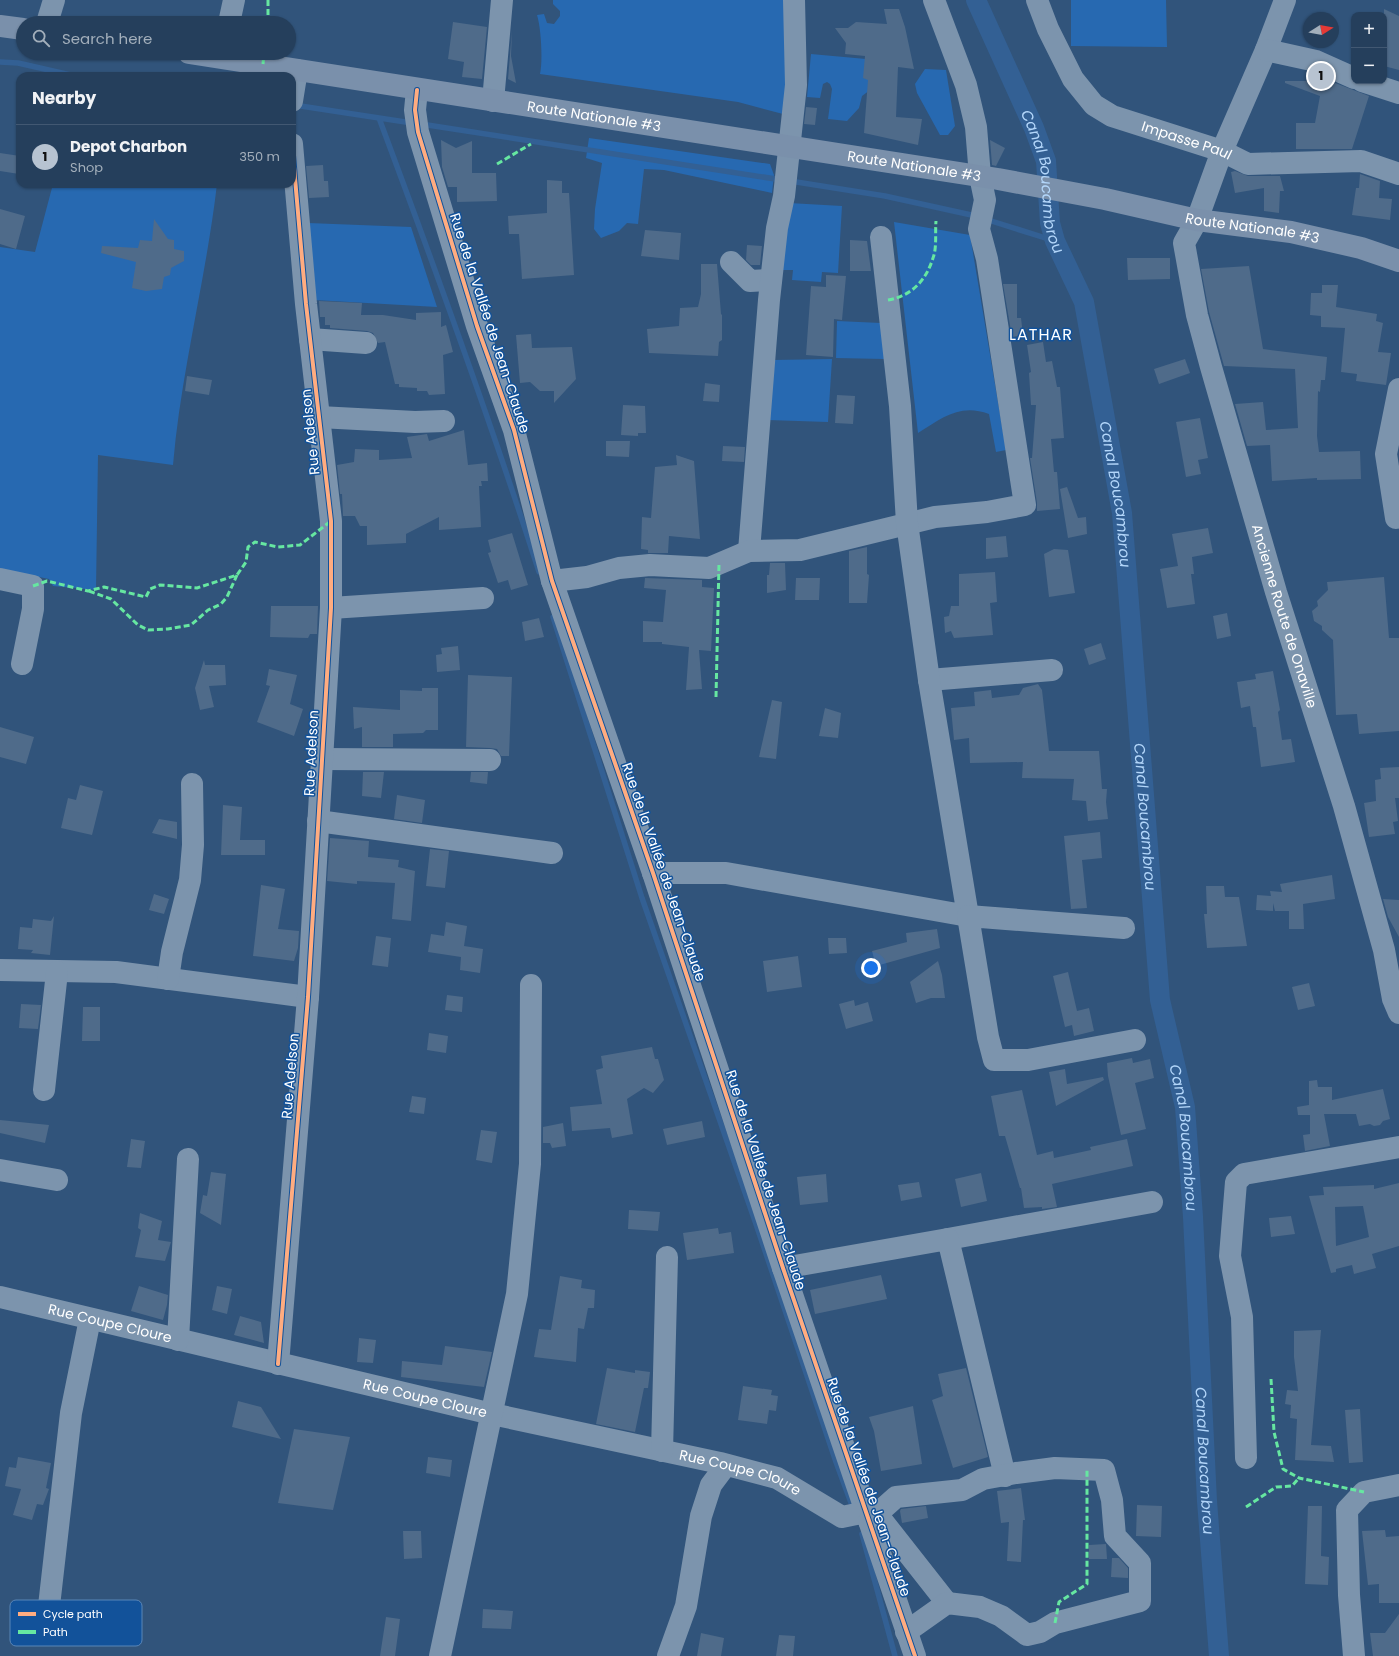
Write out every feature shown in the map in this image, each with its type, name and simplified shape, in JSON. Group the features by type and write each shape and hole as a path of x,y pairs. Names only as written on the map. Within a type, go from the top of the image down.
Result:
{"main road":[{"path":"0,26 16,28"},
{"name":"Route Nationale #3","path":"232,60 260,72"},
{"name":"Route Nationale #3","path":"296,87 416,100 493,101 989,178 1105,199 1197,220 1291,232 1361,248 1399,261"}],"street":[{"path":"49,16 54,0"},
{"path":"231,16 234,0"},
{"path":"493,101 502,0"},
{"path":"749,551 771,280 777,228 784,196 796,85 794,0"},
{"path":"552,581 587,577 619,568 650,565 709,568 749,551 800,550 935,517 987,512 1025,505 987,259 979,229 989,178 966,84 934,0"},
{"name":"Impasse Paul","path":"1037,0 1048,29 1073,79 1094,105 1112,116 1222,151 1248,164 1362,161 1399,174"},
{"name":"Ancienne Route de Onaville","path":"1285,0 1266,50 1222,151 1197,220 1184,243 1197,315 1276,592 1344,806 1384,950 1393,999 1399,1013"},
{"path":"1266,50 1316,61 1351,77"},
{"path":"1371,84 1399,93"},
{"name":"Rue de la Vallée de Jean-Claude","path":"416,100 418,132 477,326 514,430 552,581 653,873 863,1516 914,1656"},
{"name":"Rue Adelson","path":"278,1364 308,998 331,608 331,521 310,339 296,187"},
{"path":"881,237 900,406 907,523 929,680 988,1037 994,1060 1028,1060 1135,1040"},
{"path":"731,262 750,281 771,280"},
{"path":"310,339 366,343"},
{"path":"1396,518 1386,454 1399,389"},
{"path":"319,417 415,422 444,421"},
{"path":"0,579 33,586 33,609 22,664"},
{"path":"331,608 483,598"},
{"path":"929,680 1052,670"},
{"path":"322,759 490,760"},
{"path":"168,979 172,952 190,880 193,845 192,784"},
{"path":"318,821 552,853"},
{"path":"653,873 726,873 968,916 1124,928"},
{"path":"0,970 116,972 308,998"},
{"path":"44,1090 57,972"},
{"path":"440,1656 517,1294 529,1172 531,985"},
{"path":"1246,1458 1242,1317 1230,1256 1236,1182 1244,1174 1399,1147"},
{"path":"178,1340 188,1159"},
{"path":"0,1170 57,1180"},
{"path":"783,1268 1152,1202"},
{"path":"948,1239 1005,1476"},
{"path":"662,1450 667,1257"},
{"name":"Rue Coupe Cloure","path":"0,1298 492,1414 726,1465 777,1478 863,1516"},
{"path":"50,1600 71,1413 90,1319"},
{"path":"668,1656 686,1606 701,1516 711,1485 726,1465"},
{"path":"1055,1468 1104,1470 1112,1500 1115,1536 1140,1563 1140,1601 1055,1623 1040,1632 1027,1635 1001,1616 980,1607 947,1602 863,1516 896,1496 962,1490 983,1480 1005,1476 1016,1472 1055,1468"},
{"path":"1354,1656 1349,1595 1347,1510 1364,1492 1399,1485"},
{"path":"906,1632 947,1602"}],"shaded area":[{"path":"553,0 784,0 786,83 783,114 738,102 540,74 541,44 540,27 537,15 544,14 547,23 554,24 560,16 560,11 553,4"},
{"path":"1071,0 1166,0 1167,47 1071,46"},
{"path":"811,54 866,59 871,76 870,90 862,96 859,108 847,121 828,119 832,89 830,84 827,82 823,84 820,98 807,97"},
{"path":"925,69 946,70 955,126 948,135 940,135 917,93 915,84"},
{"path":"589,138 770,164 774,175 772,193 664,170 644,169 638,224 627,223 619,231 601,238 594,229 595,209 602,163 586,158"},
{"path":"52,188 216,188 207,255 182,395 173,465 98,455 96,590 53,586 49,579 0,569 0,247 35,252"},
{"path":"789,203 842,206 838,273 822,272 821,282 792,280 793,270 779,270"},
{"path":"894,222 970,235 1006,450 996,452 989,414 979,411 960,411 943,417 918,433"},
{"path":"308,223 411,227 437,307 314,300"},
{"path":"837,321 881,323 885,359 836,358"},
{"path":"832,359 828,422 768,420 773,360"}],"building":[{"path":"884,9 899,9 905,27 914,69 898,67 896,117 922,119 918,145 864,133 868,80 863,78 865,56 845,54 846,43 835,28 848,28 856,22 887,24"},
{"path":"1384,9 1399,16 1399,70 1387,67 1387,12 1384,12"},
{"path":"453,22 487,27 482,79 462,77 464,62 448,59"},
{"path":"512,30 511,56 516,83 508,79"},
{"path":"1285,81 1330,81 1369,96 1352,149 1296,149 1296,123 1315,123 1320,96 1285,83"},
{"path":"806,107 817,108 815,125 804,124"},
{"path":"441,140 456,148 472,141 472,173 496,173 497,201 457,202 457,187 448,187 442,167"},
{"path":"990,140 1005,148 996,166 992,165"},
{"path":"0,153 16,155 16,174 0,171"},
{"path":"323,165 324,181 328,181 329,197 309,198 306,166"},
{"path":"1235,171 1248,176 1280,176 1284,191 1280,191 1279,213 1264,211 1264,188 1235,193 1231,172"},
{"path":"1360,174 1380,181 1379,198 1392,199 1390,220 1352,215 1356,188 1359,188"},
{"path":"547,180 562,181 562,193 569,193 574,275 522,279 519,234 509,234 508,216 547,213"},
{"path":"0,209 25,216 16,249 0,244"},
{"path":"154,219 168,239 174,240 174,249 184,251 184,261 171,268 170,275 164,277 162,289 146,291 132,288 136,262 101,253 102,246 138,248 140,240 152,241"},
{"path":"645,230 681,233 679,260 641,256"},
{"path":"850,240 867,241 871,271 850,271"},
{"path":"747,245 762,246 760,265 751,265 746,260"},
{"path":"1127,258 1170,258 1170,279 1128,280"},
{"path":"701,264 717,264 722,315 722,340 719,342 718,356 649,353 647,329 679,326 680,308 698,307 701,294"},
{"path":"1249,266 1263,349 1327,357 1325,380 1321,380 1320,392 1318,391 1317,436 1319,452 1360,451 1361,479 1317,480 1317,478 1272,481 1270,445 1247,446 1235,404 1263,402 1266,430 1298,428 1295,369 1224,366 1209,312 1201,269"},
{"path":"826,275 846,276 842,320 834,319 833,357 806,355 811,286 826,287"},
{"path":"1003,284 1017,284 1017,318 1021,318 1023,335 1012,337"},
{"path":"1322,285 1338,285 1336,307 1377,314 1376,321 1383,323 1378,352 1391,353 1386,385 1356,381 1357,374 1341,372 1345,328 1321,327 1321,316 1310,315 1311,293 1322,293"},
{"path":"319,301 362,303 361,315 383,315 416,320 416,313 441,312 441,327 446,325 453,352 443,355 445,394 429,395 427,391 417,391 417,388 399,387 399,384 395,384 385,342 378,343 373,333 367,331 330,328 330,325 325,325 325,317 320,317"},
{"path":"531,334 532,348 572,347 576,379 554,403 554,391 540,391 530,382 520,383 516,335"},
{"path":"1043,342 1046,362 1052,361 1057,387 1060,387 1064,438 1051,439 1054,472 1057,472 1060,509 1037,511 1030,458 1032,458 1036,405 1031,405 1029,373 1031,372 1027,345"},
{"path":"1185,359 1190,373 1159,384 1154,369"},
{"path":"187,376 212,380 209,395 185,391"},
{"path":"705,383 720,385 719,402 703,401"},
{"path":"837,395 855,396 853,424 835,423"},
{"path":"623,405 645,406 646,433 638,433 638,436 621,435"},
{"path":"1200,418 1208,458 1198,460 1201,474 1186,477 1176,422"},
{"path":"464,430 468,465 487,463 488,481 481,481 482,486 479,486 481,527 439,530 439,517 406,534 406,543 367,545 367,526 360,526 355,516 343,516 342,494 340,494 337,465 354,462 355,449 379,450 379,460 412,458 407,437 427,434 429,441"},
{"path":"606,441 630,441 629,457 606,456"},
{"path":"723,446 745,447 744,462 722,461"},
{"path":"676,455 694,461 700,539 669,536 668,553 648,553 648,550 641,549 642,517 651,518 655,467 677,465"},
{"path":"1067,487 1078,518 1086,517 1087,534 1068,538 1060,489"},
{"path":"1208,528 1213,553 1192,557 1194,574 1191,574 1195,604 1167,608 1160,569 1178,566 1172,534"},
{"path":"512,533 528,585 511,590 508,580 498,583 488,553 491,552 488,540"},
{"path":"1006,536 1008,557 986,559 986,538"},
{"path":"867,547 867,574 869,575 867,603 849,603 849,551"},
{"path":"1054,549 1068,550 1075,593 1049,597 1044,554"},
{"path":"770,563 785,563 786,590 767,593 767,575 769,575"},
{"path":"995,572 997,602 990,603 993,635 954,638 951,631 945,633 944,617 949,616 951,606 959,606 959,574"},
{"path":"1384,577 1389,638 1399,638 1399,731 1359,734 1357,714 1336,715 1333,640 1322,630 1322,626 1314,621 1312,611 1318,606 1317,601 1328,590 1327,582"},
{"path":"645,578 702,580 702,587 714,588 711,651 699,650 702,689 686,690 689,647 662,644 662,642 643,642 643,621 663,622 666,590 644,588"},
{"path":"796,578 820,578 819,600 795,600"},
{"path":"271,606 318,606 317,634 310,634 308,638 270,637"},
{"path":"1227,613 1231,636 1217,639 1213,616"},
{"path":"539,618 544,637 525,641 522,622"},
{"path":"1101,643 1106,659 1089,665 1084,649"},
{"path":"458,646 460,670 437,672 436,655 442,654 441,648"},
{"path":"204,660 205,665 225,665 226,685 209,686 214,707 200,710 195,688"},
{"path":"269,669 297,675 290,704 303,709 294,736 257,722 270,686 266,685"},
{"path":"1273,671 1280,710 1278,712 1282,740 1291,739 1295,762 1261,767 1256,727 1253,727 1250,706 1241,708 1237,682 1256,679 1255,674"},
{"path":"468,675 512,677 509,756 501,756 497,749 466,747"},
{"path":"1038,684 1042,690 1049,751 1099,751 1102,789 1107,789 1106,802 1108,819 1088,821 1086,801 1072,800 1074,779 1022,778 1023,762 970,763 969,738 954,740 951,708 975,706 974,692 991,690 992,698 1019,695 1023,688"},
{"path":"422,688 438,688 438,730 426,730 423,733 393,734 393,747 362,747 362,727 354,729 353,707 400,710 400,690 422,691"},
{"path":"772,700 782,702 776,759 759,757"},
{"path":"825,708 841,713 838,738 819,736"},
{"path":"0,727 34,737 26,764 0,757"},
{"path":"1399,767 1399,798 1395,798 1398,821 1393,822 1395,834 1369,837 1364,803 1376,801 1375,780 1381,779 1380,768"},
{"path":"363,772 384,772 381,798 362,796"},
{"path":"471,772 488,772 487,784 470,782"},
{"path":"80,785 103,791 92,835 61,828 68,798 76,800"},
{"path":"397,795 425,800 422,823 394,819"},
{"path":"223,805 242,807 240,840 265,840 265,855 221,855"},
{"path":"159,819 177,822 177,839 152,833"},
{"path":"1100,832 1102,858 1082,860 1087,908 1071,909 1064,836"},
{"path":"330,838 369,841 368,857 399,860 398,867 415,871 411,921 392,919 395,883 357,881 357,884 327,881"},
{"path":"430,849 449,851 445,888 426,886"},
{"path":"1332,875 1335,899 1303,904 1304,929 1289,929 1289,911 1275,911 1273,903 1273,911 1256,910 1257,895 1271,896 1270,891 1282,892 1280,884"},
{"path":"261,885 285,889 278,929 299,931 298,948 294,961 253,956"},
{"path":"1206,886 1224,886 1225,897 1239,897 1247,946 1207,948 1204,914 1207,914"},
{"path":"154,894 169,899 164,914 149,910"},
{"path":"1383,899 1399,900 1399,937 1388,917"},
{"path":"54,916 50,955 31,953 33,950 18,949 20,927 32,928 33,919 51,921"},
{"path":"446,922 467,926 464,946 483,949 480,973 460,970 461,957 428,952 431,934 444,936"},
{"path":"937,929 940,948 876,966 872,951 907,942 906,933"},
{"path":"376,936 391,938 388,967 372,965"},
{"path":"828,938 846,938 847,953 829,954"},
{"path":"798,956 802,987 767,992 763,961"},
{"path":"938,961 942,975 945,998 931,998 916,1003 910,982"},
{"path":"1068,972 1077,1011 1089,1008 1094,1031 1074,1036 1072,1025 1065,1027 1053,976"},
{"path":"1309,983 1315,1006 1298,1010 1292,987"},
{"path":"447,995 463,997 462,1012 445,1010"},
{"path":"854,1000 855,1006 868,1002 873,1021 846,1029 839,1004"},
{"path":"21,1004 41,1005 38,1029 19,1028"},
{"path":"83,1007 100,1007 100,1041 82,1041"},
{"path":"429,1033 448,1036 446,1053 427,1050"},
{"path":"652,1047 655,1059 658,1059 664,1080 653,1093 644,1088 627,1099 633,1134 612,1138 610,1128 572,1131 570,1107 602,1104 596,1070 603,1068 601,1056"},
{"path":"1132,1058 1133,1063 1150,1059 1154,1078 1135,1083 1146,1129 1121,1135 1108,1076 1107,1063"},
{"path":"1065,1069 1067,1084 1103,1077 1104,1080 1056,1106 1049,1072"},
{"path":"1317,1080 1318,1087 1332,1087 1332,1100 1383,1089 1390,1119 1383,1121 1380,1125 1374,1126 1370,1124 1359,1126 1356,1114 1324,1114 1330,1146 1305,1151 1303,1135 1310,1134 1310,1115 1298,1115 1297,1107 1309,1105 1309,1081"},
{"path":"1022,1090 1037,1155 1053,1151 1054,1158 1091,1150 1090,1147 1127,1139 1133,1166 1052,1184 1057,1207 1042,1209 1042,1207 1024,1208 1021,1188 1005,1136 999,1136 991,1096"},
{"path":"412,1096 426,1098 424,1114 409,1112"},
{"path":"0,1120 49,1125 45,1143 0,1133"},
{"path":"702,1121 705,1137 667,1145 663,1129"},
{"path":"563,1123 566,1146 552,1148 550,1143 543,1143 543,1127"},
{"path":"481,1130 497,1132 492,1163 476,1160"},
{"path":"131,1139 145,1141 141,1168 127,1167"},
{"path":"211,1172 226,1174 221,1225 200,1213 203,1195 207,1196"},
{"path":"981,1173 987,1201 961,1207 955,1179"},
{"path":"826,1174 828,1202 800,1205 797,1177"},
{"path":"919,1182 922,1197 901,1201 898,1185"},
{"path":"1399,1183 1399,1246 1372,1254 1376,1268 1354,1274 1352,1265 1336,1269 1336,1272 1331,1273 1309,1196 1324,1195 1323,1187 1374,1185 1374,1189","holes":["1363,1206 1369,1237 1336,1246 1335,1207"]},
{"path":"629,1210 660,1212 658,1231 628,1229"},
{"path":"140,1213 162,1221 158,1240 171,1242 165,1261 135,1257 141,1230 138,1228"},
{"path":"1291,1216 1295,1234 1271,1237 1269,1218"},
{"path":"718,1228 719,1234 731,1232 734,1253 687,1260 683,1233"},
{"path":"881,1275 887,1299 815,1314 810,1290"},
{"path":"560,1276 582,1280 581,1288 595,1290 594,1308 588,1308 584,1329 578,1328 576,1362 534,1357 539,1329 551,1330"},
{"path":"139,1286 168,1295 163,1320 131,1311"},
{"path":"217,1286 232,1289 227,1314 212,1310"},
{"path":"240,1316 261,1322 264,1343 234,1335"},
{"path":"1321,1330 1311,1445 1331,1446 1334,1462 1295,1460 1297,1419 1290,1418 1291,1405 1285,1404 1287,1390 1298,1391 1294,1357 1294,1331"},
{"path":"359,1338 376,1340 373,1363 357,1362"},
{"path":"445,1346 492,1352 484,1387 401,1377 402,1361 442,1365"},
{"path":"607,1368 635,1373 635,1370 650,1372 648,1388 644,1388 635,1432 596,1424"},
{"path":"966,1368 988,1457 953,1468 932,1400 943,1396 938,1374"},
{"path":"743,1386 772,1390 771,1395 778,1396 776,1411 769,1410 767,1424 738,1420"},
{"path":"238,1401 261,1407 281,1439 232,1427"},
{"path":"913,1406 922,1464 881,1471 874,1431 869,1417"},
{"path":"1360,1409 1363,1462 1349,1463 1345,1410"},
{"path":"294,1429 350,1437 333,1510 278,1503"},
{"path":"18,1457 51,1463 46,1488 49,1489 43,1505 37,1504 32,1520 13,1515 21,1489 5,1486 9,1467 16,1468"},
{"path":"428,1457 452,1460 450,1477 426,1473"},
{"path":"1021,1488 1025,1520 1023,1520 1021,1562 1007,1561 1009,1522 1001,1523 997,1491"},
{"path":"1137,1505 1162,1506 1161,1537 1136,1536"},
{"path":"926,1506 928,1518 902,1523 901,1509"},
{"path":"1308,1506 1322,1506 1321,1556 1329,1557 1328,1585 1305,1584"},
{"path":"1385,1530 1386,1537 1399,1536 1399,1603 1379,1603 1379,1584 1368,1585 1362,1531"},
{"path":"403,1531 421,1531 422,1558 404,1559"},
{"path":"1106,1544 1107,1559 1089,1559 1089,1545"},
{"path":"1112,1558 1119,1558 1128,1568 1128,1578 1111,1577"},
{"path":"483,1609 513,1611 511,1629 482,1628"},
{"path":"1399,1614 1399,1656 1373,1656 1370,1633 1385,1633"},
{"path":"386,1617 400,1619 395,1656 380,1656"},
{"path":"701,1633 724,1638 721,1656 697,1656"},
{"path":"779,1635 795,1636 793,1656 776,1656"}],"waterway":[{"name":"Canal Boucambrou","path":"976,0 1034,128 1046,161 1050,223 1055,241 1084,302 1122,513 1160,1000 1185,1107 1193,1217 1207,1501 1219,1656"},
{"path":"0,62 18,63 57,72"},
{"path":"296,105 412,123"},
{"path":"379,118 462,344 539,572"},
{"path":"421,124 782,180"},
{"path":"790,181 885,196 976,216"},
{"path":"985,219 1055,241"},
{"path":"553,617 642,898 854,1511"},
{"path":"862,1534 895,1656"}],"marked path":[{"path":"268,0 268,16"},
{"path":"263,60 263,64"},
{"path":"497,164 531,144"},
{"path":"888,300 904,295 910,291 926,274 934,254 936,221"},
{"path":"33,586 47,581 88,591 104,587 146,597 150,589 160,585 197,588 237,575 246,562 248,547 255,542 278,547 300,545 331,521"},
{"path":"716,697 719,563"},
{"path":"89,591 111,599 138,625 148,630 168,629 191,625 208,610 221,604 227,597 237,575"},
{"path":"1271,1379 1274,1432 1283,1469 1299,1478 1364,1492"},
{"path":"1055,1623 1059,1602 1087,1584 1087,1469"},
{"path":"1246,1507 1276,1487 1292,1486 1299,1478"}],"cycle path":[{"path":"417,90 415,110 418,132 477,326 514,430 552,581 653,873 783,1268 915,1656"},
{"path":"278,1364 308,997 331,608 331,521 306,304 296,188"}],"place":[{"name":"Depot Charbon","path":"1321,76"}],"district":[{"name":"LATHAR","path":"1041,334"}]}
